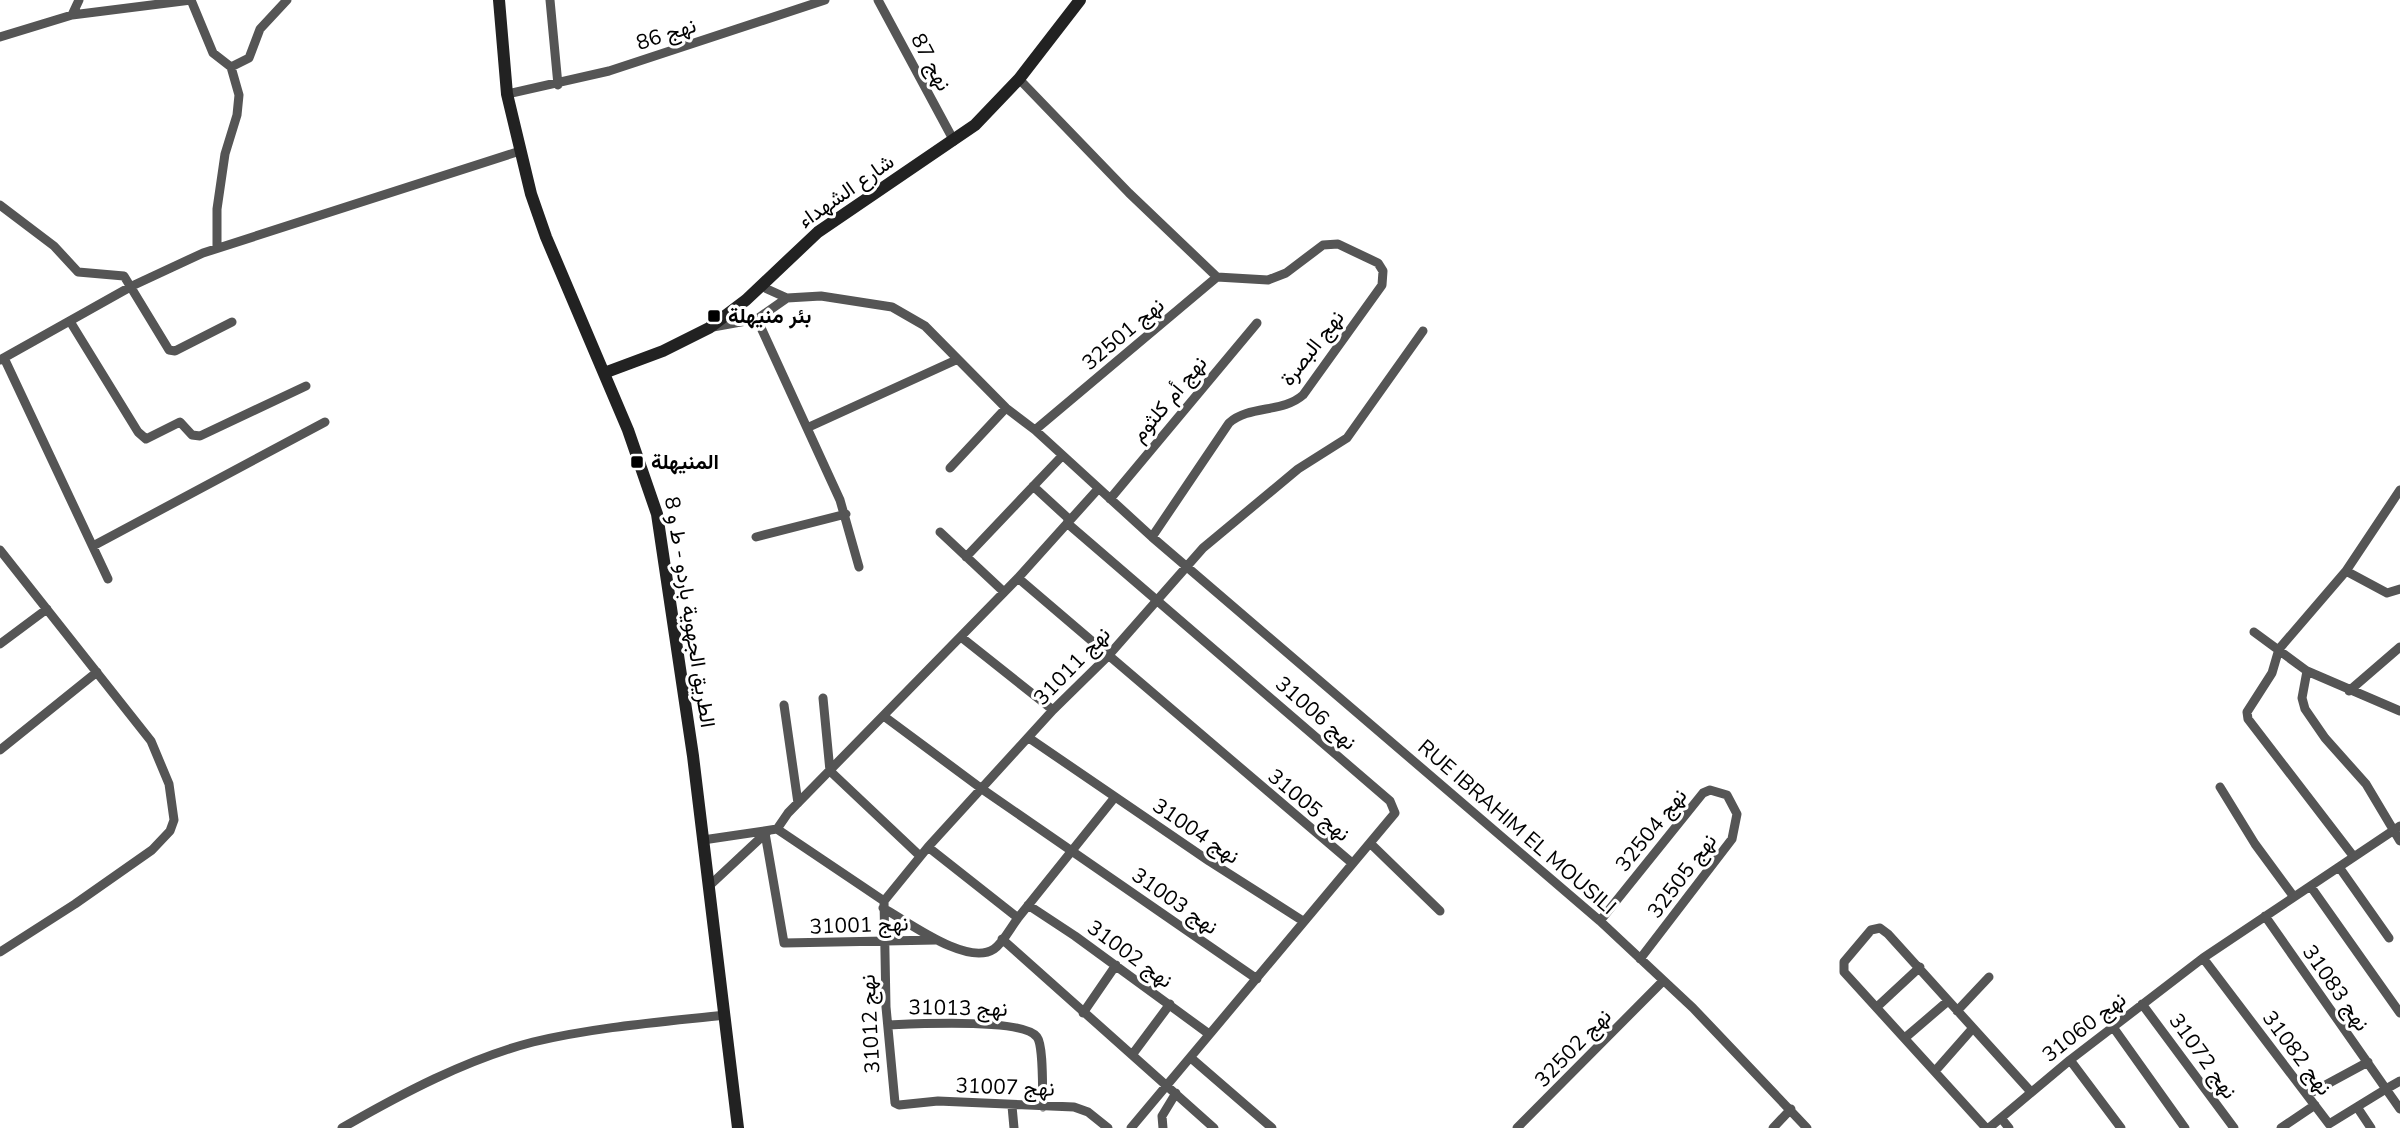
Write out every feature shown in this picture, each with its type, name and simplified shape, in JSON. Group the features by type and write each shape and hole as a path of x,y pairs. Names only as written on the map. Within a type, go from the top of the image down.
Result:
{"main road":[{"name":"الطريق الجهوية باردو - ط و 8","path":"499,0 507,94 538,216 604,373 657,514 681,666 738,1128"},
{"name":"شارع الشهداء","path":"604,373 672,348 709,328 818,232 954,141 990,111 1019,79 1080,0"}],"street":[{"path":"72,15 79,0"},
{"path":"0,37 72,15 191,0 213,53 232,67 239,107 225,154 217,209 217,248"},
{"path":"232,67 249,58 260,29 287,0"},
{"path":"550,0 558,85"},
{"name":"نهج 86","path":"507,94 558,85 609,71 825,0"},
{"name":"نهج 87","path":"878,0 954,141"},
{"path":"1019,79 1129,193 1217,277"},
{"path":"108,579 2,359 71,323 132,286 217,248 520,151"},
{"path":"0,205 54,246 78,272 94,275 120,274 132,286 172,351 232,322"},
{"name":"نهج البصرة","path":"1152,537 1229,423 1241,415 1289,403 1303,395 1381,285 1383,271 1378,264 1338,244 1323,245 1286,273 1268,280 1217,277"},
{"name":"نهج 32501","path":"1035,430 1217,277"},
{"path":"762,283 767,289 787,298"},
{"name":"RUE IBRAHIM EL MOUSILI","path":"787,298 831,297 892,307 925,326 1006,408 1035,430 1152,537 1600,921 1664,981 1807,1128"},
{"path":"709,328 757,319 787,298"},
{"path":"757,319 809,427 846,514 859,568"},
{"path":"71,323 138,432 146,439 180,422 186,425 192,435 200,436 306,386"},
{"name":"نهج أم كلثوم","path":"1110,499 1257,323"},
{"name":"نهج 31011","path":"883,905 928,847 1053,710 1108,656 1203,548 1319,454 1329,451 1346,438 1423,331"},
{"path":"809,427 956,360"},
{"path":"950,468 1006,408"},
{"path":"93,546 325,422"},
{"path":"966,557 1062,456"},
{"path":"1033,486 1068,522 1157,602"},
{"path":"708,887 772,830 885,717 1018,578 1098,489"},
{"path":"2354,857 2248,719 2250,703 2272,673 2279,649 2346,571 2400,490"},
{"path":"756,537 846,514"},
{"path":"940,532 1004,592"},
{"path":"0,550 151,741 164,766 173,799 174,820 170,831 152,850 0,952"},
{"path":"2346,571 2387,593 2400,589"},
{"name":"نهج 31005","path":"1018,578 1352,863 1257,979"},
{"name":"نهج 31006","path":"1157,602 1390,801 1394,816 1372,845 1352,863"},
{"path":"0,645 47,609"},
{"path":"2254,632 2307,671 2400,711"},
{"path":"961,637 1053,710"},
{"path":"2349,691 2400,647"},
{"path":"2307,671 2302,698 2305,709 2325,738 2366,784 2396,829 2400,841"},
{"path":"0,750 97,672"},
{"path":"823,698 830,771 920,856"},
{"path":"784,705 798,803"},
{"name":"نهج 31003","path":"885,717 982,789 1257,979"},
{"name":"نهج 31004","path":"1030,738 1303,921"},
{"path":"2220,787 2255,844 2294,897"},
{"name":"نهج 32505","path":"1640,959 1732,839 1736,829 1737,814 1727,795 1710,790 1703,793"},
{"name":"نهج 32504","path":"1600,921 1703,793"},
{"path":"703,840 772,830 936,940 978,953 997,947 1115,797"},
{"path":"2264,916 2396,829"},
{"name":"نهج 31001","path":"772,830 784,943 936,940"},
{"path":"1372,845 1440,911"},
{"path":"928,847 1018,918"},
{"path":"2339,867 2389,938"},
{"path":"2311,887 2400,1013"},
{"name":"نهج 31012","path":"883,905 888,1025 895,1102"},
{"name":"نهج 31002","path":"1028,905 1116,965 1209,1034"},
{"name":"نهج 31060","path":"1987,1128 2142,1004 2264,916"},
{"name":"نهج 31083","path":"2264,916 2386,1089"},
{"path":"1987,1128 1878,1006 1850,979 1843,967 1851,951 1871,930 1880,928 1920,967 2031,1092"},
{"path":"1002,939 1214,1128"},
{"name":"نهج 31082","path":"2203,958 2331,1126 2400,1081"},
{"path":"1083,1013 1116,965"},
{"path":"1878,1006 1920,967"},
{"path":"1957,1011 1989,977"},
{"path":"1131,1128 1257,979"},
{"name":"نهج 32502","path":"1517,1128 1664,981"},
{"path":"1906,1037 1948,1001"},
{"path":"1132,1055 1170,1004"},
{"name":"نهج 31072","path":"2142,1004 2234,1128"},
{"path":"342,1128 447,1074 533,1042 609,1028 725,1016"},
{"name":"نهج 31013","path":"888,1025 983,1025 1022,1028 1031,1032 1040,1043 1043,1107"},
{"path":"2113,1027 2185,1128"},
{"path":"1936,1070 1973,1028"},
{"path":"1191,1058 1272,1128"},
{"path":"2070,1060 2121,1128"},
{"path":"2307,1095 2368,1062"},
{"path":"2386,1089 2400,1109"},
{"path":"1163,1128 1162,1116 1176,1093"},
{"name":"نهج 31007","path":"895,1102 899,1105 938,1101 1074,1107 1088,1112 1108,1128"},
{"path":"2281,1128 2315,1105"},
{"path":"1012,1106 1014,1128"},
{"path":"2357,1107 2371,1128"},
{"path":"1773,1128 1791,1110"},
{"path":"2001,1118 2009,1128"}],"place":[{"name":"بئر منيهلة","path":"714,316"},
{"name":"المنيهلة","path":"637,462"}]}
